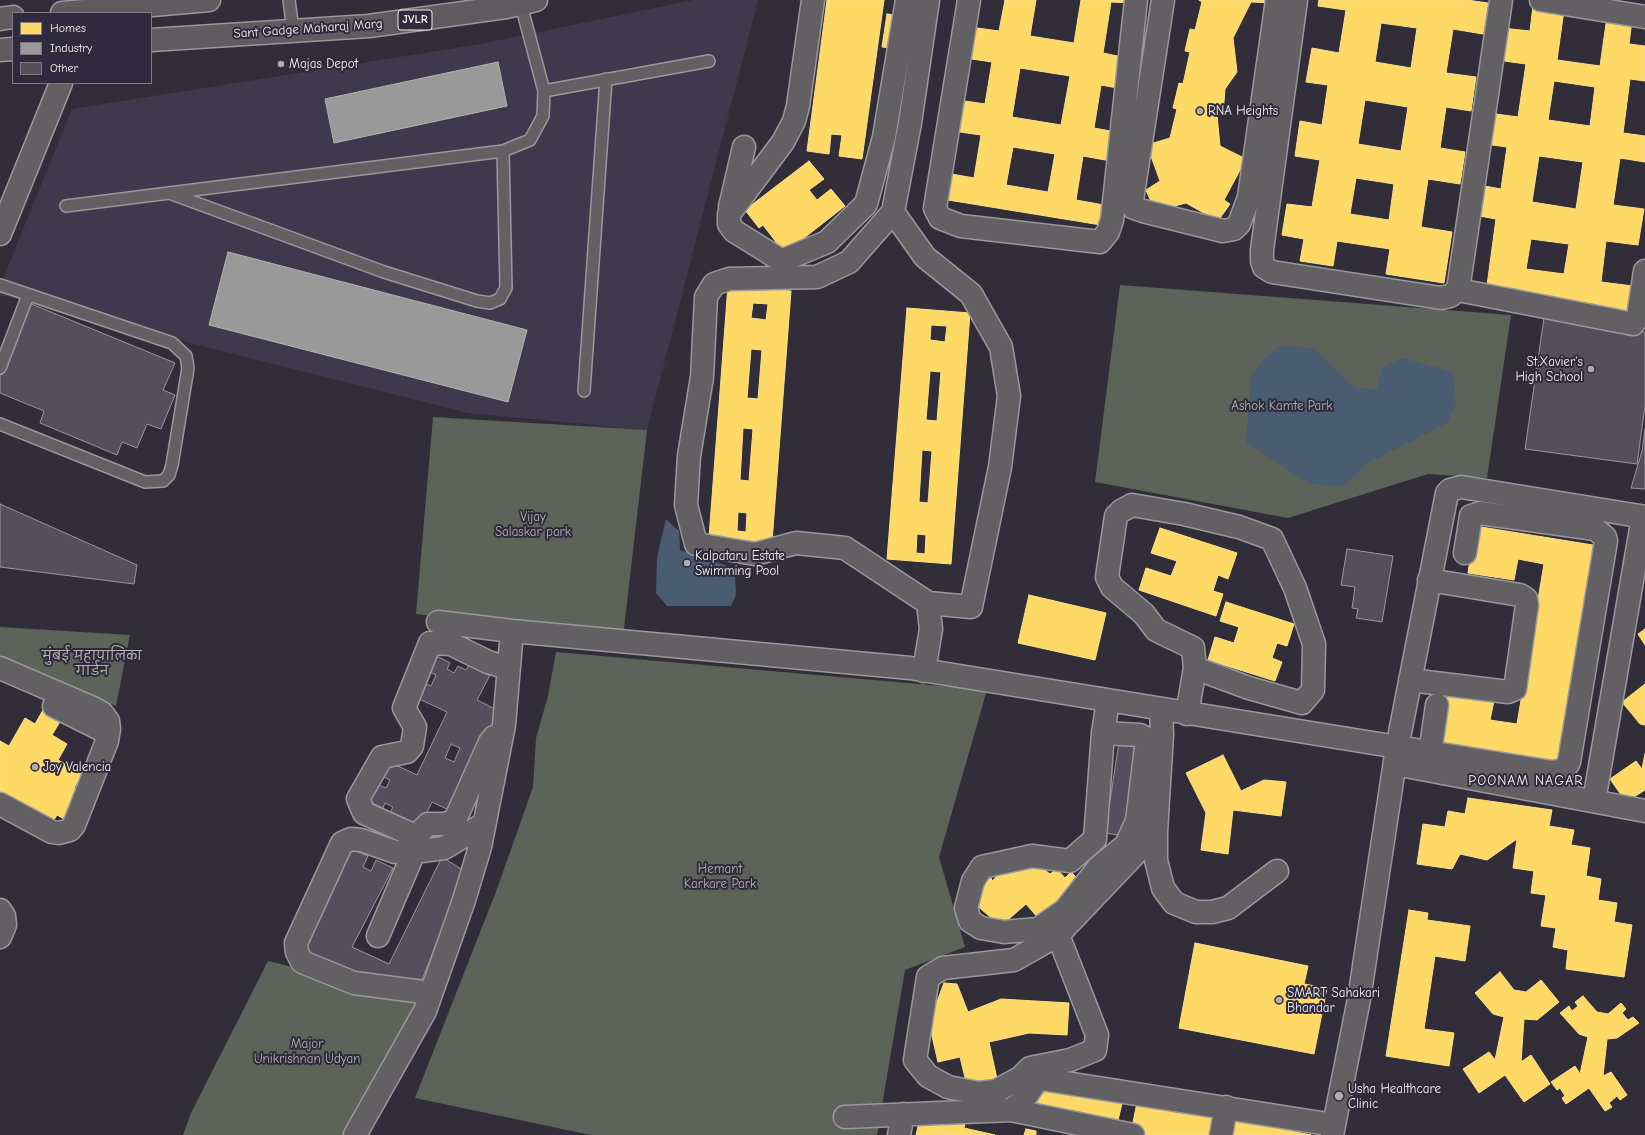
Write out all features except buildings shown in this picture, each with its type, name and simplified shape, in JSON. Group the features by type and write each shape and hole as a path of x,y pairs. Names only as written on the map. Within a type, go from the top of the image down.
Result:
{"main road":[{"path":"72,12 202,0"},
{"name":"Sant Gadge Maharaj Marg","path":"152,40 369,26 525,1"},
{"path":"0,19 12,17"},
{"path":"0,50 12,49"}],"street":[{"path":"729,214 783,142 794,121 798,106 814,0"},
{"path":"744,147 729,214 729,224 734,231 778,259 786,259 828,242 866,204 884,137 907,0"},
{"path":"893,212 925,257 971,294 1001,347 1010,396 1000,468 971,607 928,603 845,548 796,543 755,554 696,544 686,505 689,456 702,377 706,297 714,284 728,279 817,277 849,262 893,212 910,123 928,0"},
{"path":"969,0 935,208 940,218 962,226 1100,242 1108,232 1112,220 1136,0"},
{"path":"1163,0 1132,200 1134,208 1223,231 1234,229 1239,224 1249,198 1277,0"},
{"path":"1296,0 1262,250 1262,261 1264,267 1272,272 1441,298 1450,296 1458,290 1501,0"},
{"path":"1541,0 1645,17"},
{"path":"0,234 61,84"},
{"path":"1458,290 1633,324 1638,317 1645,271"},
{"path":"1012,1110 1022,1102 1036,1082 1041,1079 1226,1107 1324,1129 1358,999 1396,756 1445,498 1450,490 1461,487 1644,517 1594,801"},
{"path":"1187,714 1195,668 1193,648 1156,630 1144,614 1112,587 1108,577 1116,516 1121,510 1132,505 1184,514 1239,527 1272,539 1295,588 1314,644 1313,690 1302,703 1249,688 1195,668"},
{"path":"1396,756 1430,753 1552,772 1564,770 1569,762 1606,541 1603,534 1595,529 1480,513 1472,516 1465,553"},
{"path":"1410,680 1508,692 1515,688 1527,605 1526,599 1520,595 1429,580"},
{"path":"924,671 931,629 928,603"},
{"path":"438,622 512,631 924,671 1187,714 1396,756 1594,801 1645,811"},
{"path":"355,1135 426,1012 431,993 464,900 480,847 504,724 512,631"},
{"path":"504,724 490,742 456,820 446,824 428,824 419,833 413,835 364,813 358,799 382,757 407,752 412,746 414,727 404,708 430,643 451,644 488,662 508,668"},
{"path":"0,668 102,713 108,721 107,741 74,825 70,830 59,833 52,832 0,804"},
{"path":"0,679 108,733"},
{"path":"1103,733 1140,735 1147,739 1137,821 1126,845 1099,867 1065,910 1038,929 1004,932 981,928 970,921 966,908 973,881 982,867 1032,856 1070,861 1095,839 1103,733 1108,701"},
{"path":"1430,753 1437,705"},
{"path":"1160,709 1162,735 1156,832 1156,860 1162,888 1174,903 1196,912 1212,912 1228,908 1277,871"},
{"path":"431,993 354,983 302,962 297,952 296,943 342,843 351,839 361,840 394,852 414,852 444,848 484,824"},
{"path":"1058,935 1097,1035 1095,1050 1070,1060 1030,1068 1020,1078 996,1091 978,1093 948,1087 928,1076 915,1060 928,977 943,968 1014,960 1058,935 1156,832"},
{"path":"378,936 414,852"},
{"path":"0,910 4,916 5,925 0,937"},
{"path":"1222,1135 1226,1107"},
{"path":"846,1117 901,1125 1012,1110 1065,1128 1133,1135"}],"lane":[{"path":"289,0 293,30"},
{"path":"66,206 503,151 530,140 543,116 544,91 525,1"},
{"path":"544,91 709,61"},
{"path":"584,391 606,80"},
{"path":"169,193 384,272 478,301 490,303 500,299 506,288 503,151"},
{"path":"0,285 172,343 186,356 188,368 169,475 163,481 145,482 0,424"},
{"path":"0,368 28,295"}],"shaded area":[{"path":"693,0 758,0 647,430 468,413 0,295 0,286 72,109 481,44"}],"green space":[{"name":"Ashok Kamte Park","path":"1120,285 1511,315 1487,478 1428,474 1288,518 1095,482"},
{"name":"Vijay Salaskar park","path":"433,417 647,430 623,637 416,614"},
{"name":"मुंबई महापालिका गार्डन","path":"0,627 130,635 116,706 0,659"},
{"name":"Hemant Karkare Park","path":"556,652 987,690 939,857 965,947 905,970 877,1135 591,1135 415,1098 497,889 533,787 536,738 548,696"},
{"name":"Major Unikrishnan Udyan","path":"268,961 285,965 340,984 418,999 418,1006 351,1135 183,1135 191,1113"}],"water":[{"path":"1280,346 1313,348 1355,388 1377,389 1382,367 1402,358 1453,372 1456,404 1447,423 1368,463 1343,486 1310,484 1246,442 1251,376 1263,359"},
{"name":"Kalpataru Estate Swimming Pool","path":"666,519 679,531 680,550 728,566 735,575 736,595 731,606 667,606 656,593 657,557"}],"place":[{"name":"Majas Depot","path":"281,64"},
{"name":"RNA Heights","path":"1200,111"},
{"name":"St.Xavier's High School","path":"1591,369"},
{"name":"Kalpataru Estate Swimming Pool","path":"687,563"},
{"name":"Joy Valencia","path":"35,767"},
{"name":"SMART Sahakari Bhandar","path":"1279,1000"},
{"name":"Usha Healthcare Clinic","path":"1339,1096"}],"district":[{"name":"POONAM NAGAR","path":"1526,781"}]}
